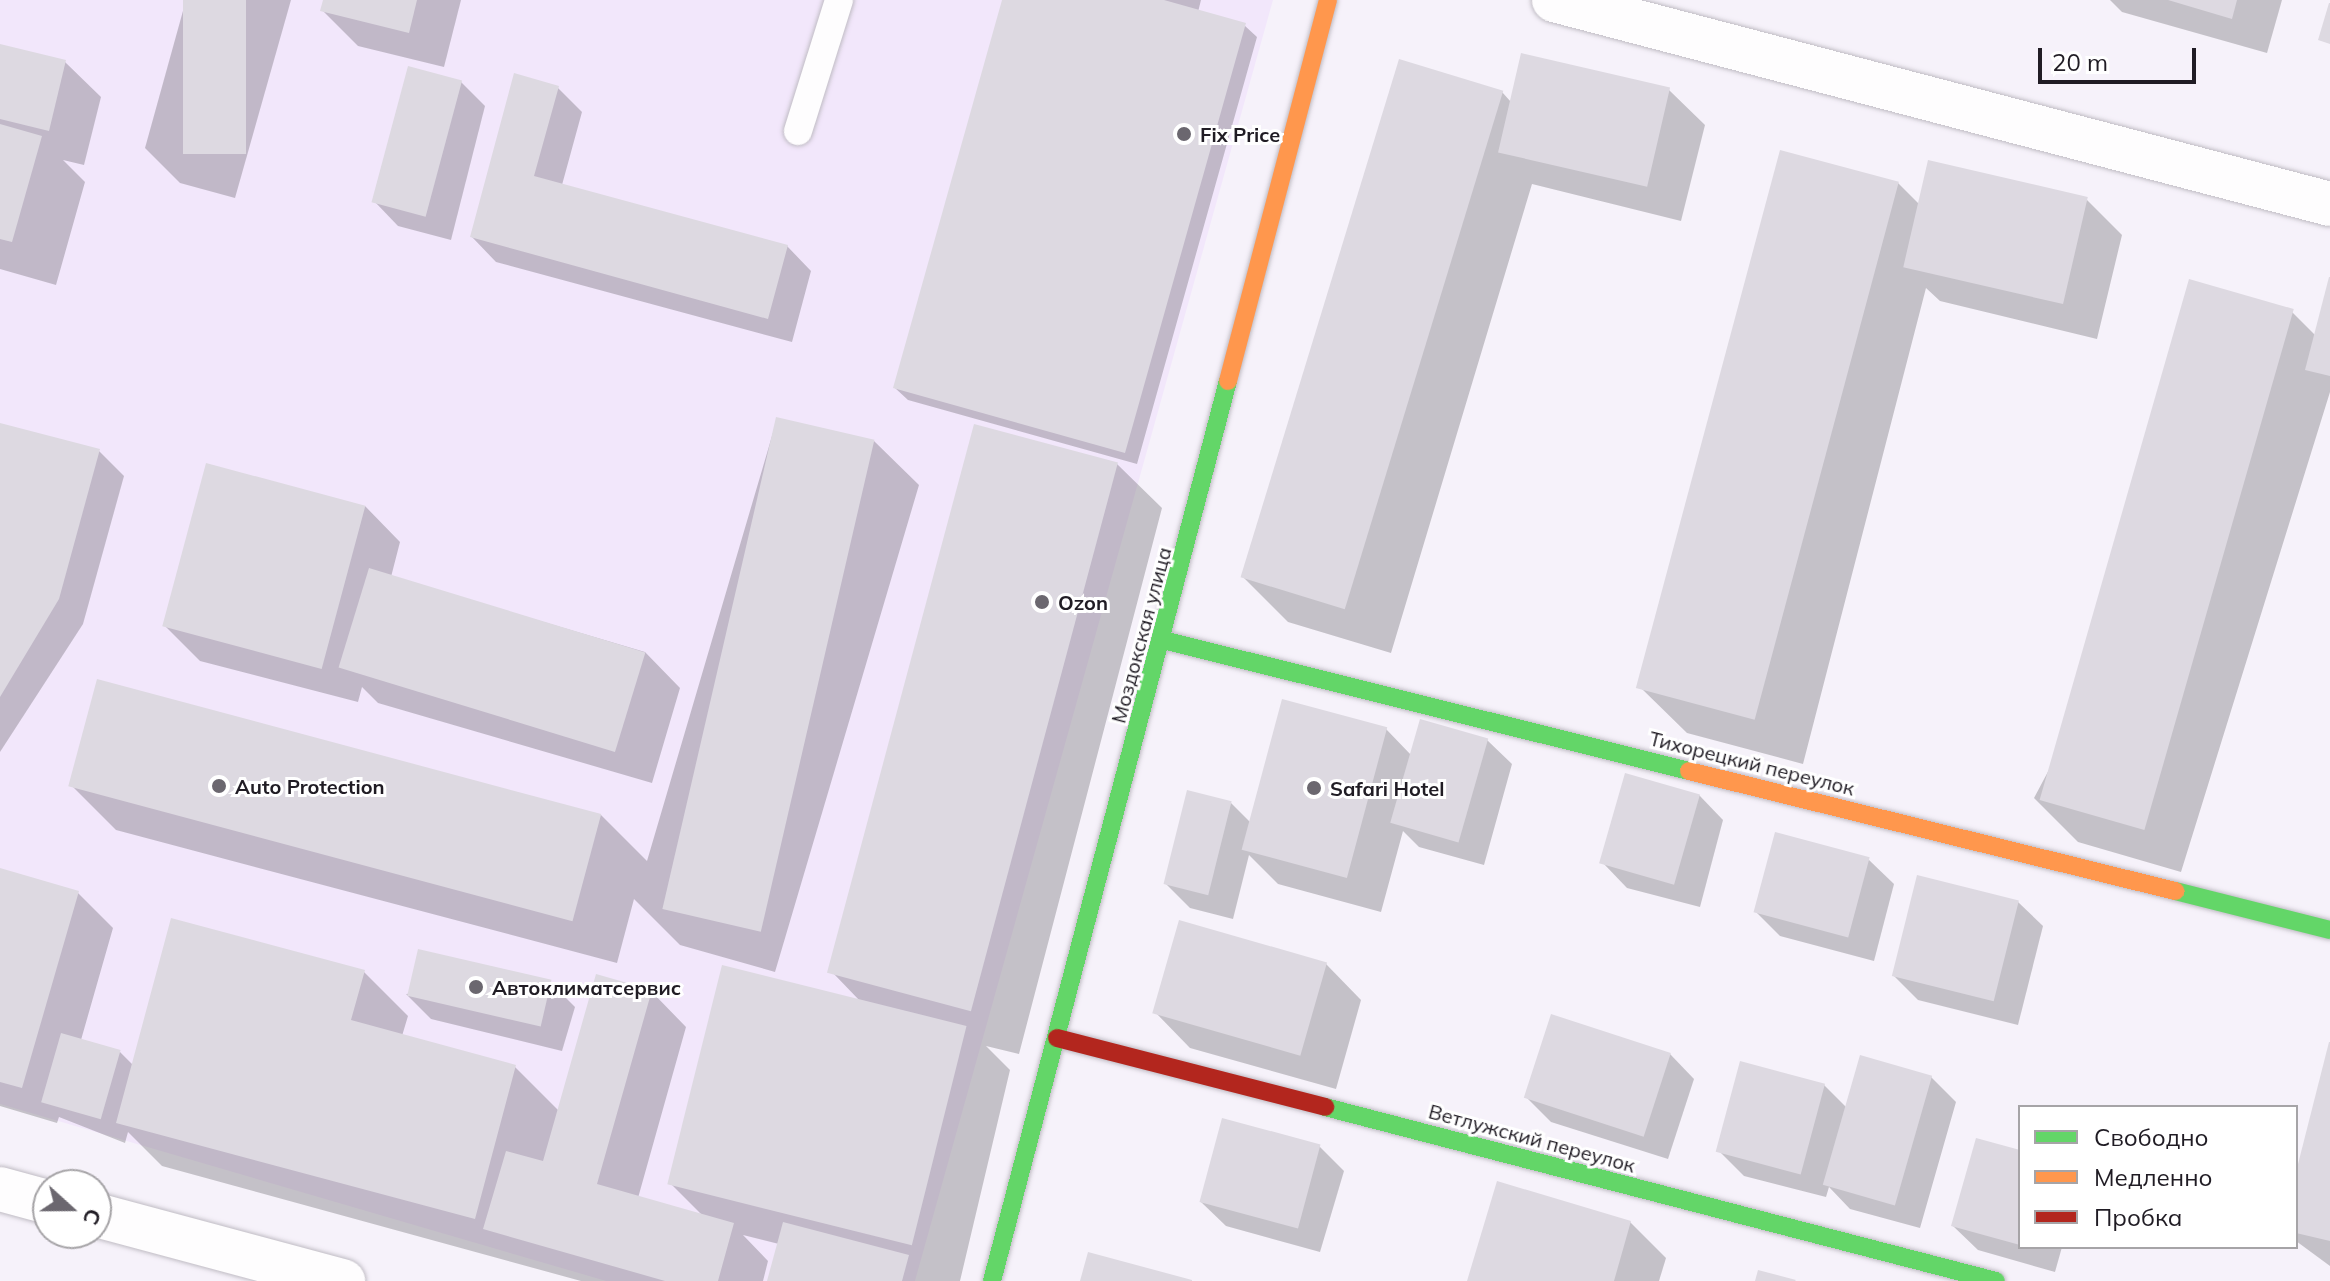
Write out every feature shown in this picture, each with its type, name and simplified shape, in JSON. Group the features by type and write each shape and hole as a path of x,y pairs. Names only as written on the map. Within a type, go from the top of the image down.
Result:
{"street":[{"name":"Моздокская улица","path":"992,1281 1163,640 1328,0"},
{"path":"1554,0 2330,204"},
{"name":"Тихорецкий переулок","path":"1163,640 2330,930"},
{"name":"Ветлужский переулок","path":"1057,1038 1996,1281"},
{"path":"0,1189 32,1198"},
{"path":"112,1219 343,1281"}],"lane":[{"path":"798,131 839,0"}],"shaded area":[{"path":"0,0 1273,0 915,1281 606,1281 0,1104"}],"building":[{"path":"183,0 246,0 246,154 183,154"},
{"path":"323,0 417,0 409,33 320,11"},
{"path":"1002,0 1164,0 1246,23 1125,453 893,388"},
{"path":"2168,0 2237,0 2232,19"},
{"path":"2330,3 2330,44 2318,40"},
{"path":"0,44 66,60 49,131 0,119"},
{"path":"1521,53 1670,87 1647,187 1498,152"},
{"path":"1399,59 1503,91 1345,609 1241,577"},
{"path":"408,66 462,80 426,217 372,202"},
{"path":"514,73 559,86 534,176 788,245 768,319 470,237"},
{"path":"0,124 42,136 12,242 0,239"},
{"path":"1780,150 1899,182 1755,720 1636,688"},
{"path":"1928,160 2088,197 2063,304 1903,267"},
{"path":"2330,277 2330,376 2305,370"},
{"path":"2189,279 2294,309 2144,830 2040,800"},
{"path":"776,417 874,440 761,932 662,909"},
{"path":"0,423 100,449 59,599 0,697"},
{"path":"974,424 1118,463 971,1011 827,973"},
{"path":"206,463 365,506 322,669 162,626"},
{"path":"369,568 645,652 615,752 339,667"},
{"path":"97,679 601,814 572,921 68,786"},
{"name":"Safari Hotel","path":"1282,699 1387,727 1347,878 1242,850"},
{"path":"1420,719 1488,739 1458,842 1390,823"},
{"path":"1625,773 1700,794 1674,885 1599,863"},
{"path":"1187,790 1232,801 1208,895 1164,884"},
{"path":"1775,832 1870,857 1848,938 1754,912"},
{"path":"0,868 79,891 22,1088 0,1082"},
{"path":"1917,875 2019,900 1994,1001 1892,976"},
{"path":"171,918 365,970 351,1020 516,1065 475,1219 116,1123"},
{"path":"1179,920 1327,962 1300,1056 1152,1013"},
{"path":"418,949 551,980 541,1027 407,996"},
{"path":"722,965 967,1026 912,1245 667,1184"},
{"path":"596,974 652,990 597,1184 734,1223 718,1281 665,1281 483,1229 506,1151 543,1161"},
{"path":"1551,1014 1671,1053 1644,1137 1524,1098"},
{"path":"61,1033 121,1050 101,1119 41,1102"},
{"path":"2330,1042 2330,1241 2298,1233 2298,1164"},
{"path":"1860,1055 1932,1076 1895,1205 1823,1185"},
{"path":"1740,1061 1825,1084 1801,1175 1716,1152"},
{"path":"1222,1118 1321,1144 1298,1228 1199,1202"},
{"path":"1976,1138 2018,1149 2018,1244 1951,1226"},
{"path":"1497,1181 1631,1221 1614,1281 1467,1281"},
{"path":"783,1222 909,1255 902,1281 767,1281"},
{"path":"1088,1252 1192,1280 1192,1281 1080,1281"},
{"path":"1758,1270 1796,1280 1755,1281"}],"traffic: fast":[{"path":"992,1281 1228,381"},
{"path":"1163,640 1689,771"},
{"path":"2175,891 2330,930"},
{"path":"1325,1107 1996,1281"}],"traffic: slow":[{"path":"1228,381 1328,0"},
{"path":"1689,771 2175,891"}],"traffic: jam":[{"path":"1057,1038 1325,1107"}],"place":[{"name":"Fix Price","path":"1184,134"},
{"name":"Ozon","path":"1042,602"},
{"name":"Auto Protection","path":"219,786"},
{"name":"Safari Hotel","path":"1314,788"},
{"name":"Автоклиматсервис","path":"476,987"}]}
